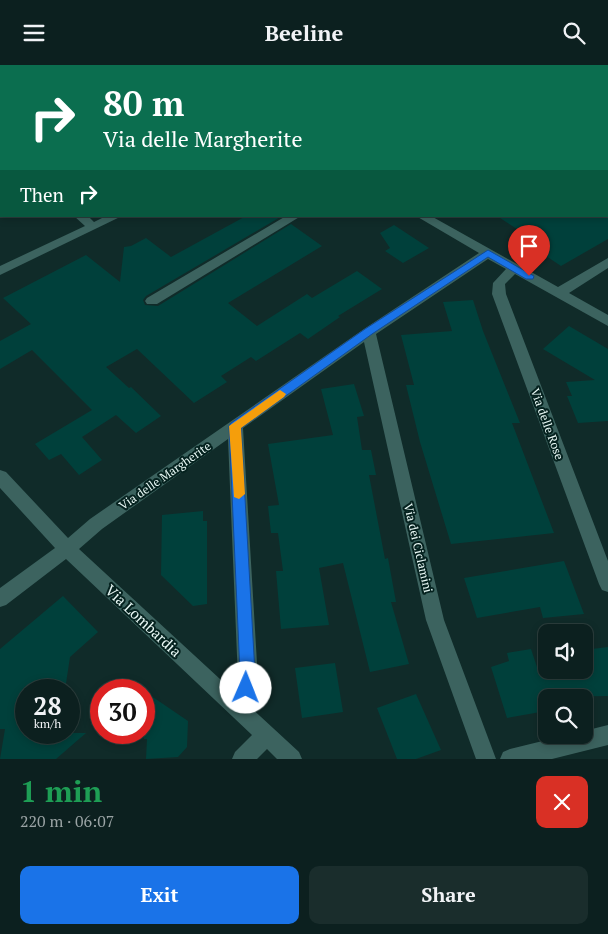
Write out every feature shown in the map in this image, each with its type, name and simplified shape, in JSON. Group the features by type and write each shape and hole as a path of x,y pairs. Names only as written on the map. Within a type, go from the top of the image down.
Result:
{"street":[{"path":"81,217 93,227"},
{"path":"0,271 114,217"},
{"path":"152,301 294,217"},
{"path":"424,217 608,321"},
{"name":"Via delle Margherite","path":"0,599 96,525 235,426 369,332 488,253"},
{"path":"559,293 608,262"},
{"name":"Via delle Rose","path":"514,268 500,283 499,294 602,554 608,584"},
{"name":"Via dei Ciclamini","path":"369,332 435,619 486,759"},
{"path":"234,706 245,691 248,680 235,426"},
{"name":"Via Lombardia","path":"0,477 67,549 292,759"},
{"path":"510,759 608,735"},
{"path":"242,759 266,736"}],"building":[{"path":"244,217 280,217 146,296 143,300 145,305 158,306 291,224 322,246 228,303 257,326 307,294 312,298 357,271 382,289 338,316 340,317 308,339 300,333 256,361 251,357 221,376 227,382 194,403 137,349 106,367 129,388 131,387 161,416 136,433 116,415 82,437 102,460 79,475 61,454 49,460 35,444 92,410 32,350 0,369 0,341 31,324 3,298 86,255 120,282 124,247 131,246 146,238 171,257"},
{"path":"499,217 608,217 608,239 561,266 546,256 541,259 523,246 534,240"},
{"path":"394,225 429,248 403,263 385,251 390,248 380,233"},
{"path":"473,300 483,331 520,423 512,423 554,533 451,544 420,442 406,385 414,385 401,335 452,331 443,302"},
{"path":"569,326 608,349 608,421 578,423 567,396 572,396 566,382 595,380 543,349"},
{"path":"354,384 364,416 357,417 362,450 371,450 376,475 369,475 385,559 388,558 396,602 391,602 409,664 370,672 343,563 319,568 329,625 281,629 276,571 283,571 278,533 271,533 268,506 279,505 268,444 333,435 321,389"},
{"path":"203,511 203,521 207,521 207,604 193,606 161,575 162,515"},
{"path":"564,561 584,614 543,618 540,607 477,618 464,578"},
{"path":"63,596 98,632 70,657 67,679 15,679 15,744 73,744 56,759 0,759 5,729 0,729 0,649"},
{"path":"608,647 608,696 593,696 593,689 538,689 538,712 507,718 491,667 509,661 507,653 531,649 538,670 538,679 593,679 593,649"},
{"path":"335,663 343,712 302,718 295,668"},
{"path":"416,694 441,750 416,759 397,759 377,708"},
{"path":"155,698 188,721 187,747 178,757 146,759 147,744 155,744"}],"slow traffic":[{"path":"239,494 235,426 280,394"}],"route":[{"path":"246,688 248,673 235,426 369,332 488,253 529,276"}]}
